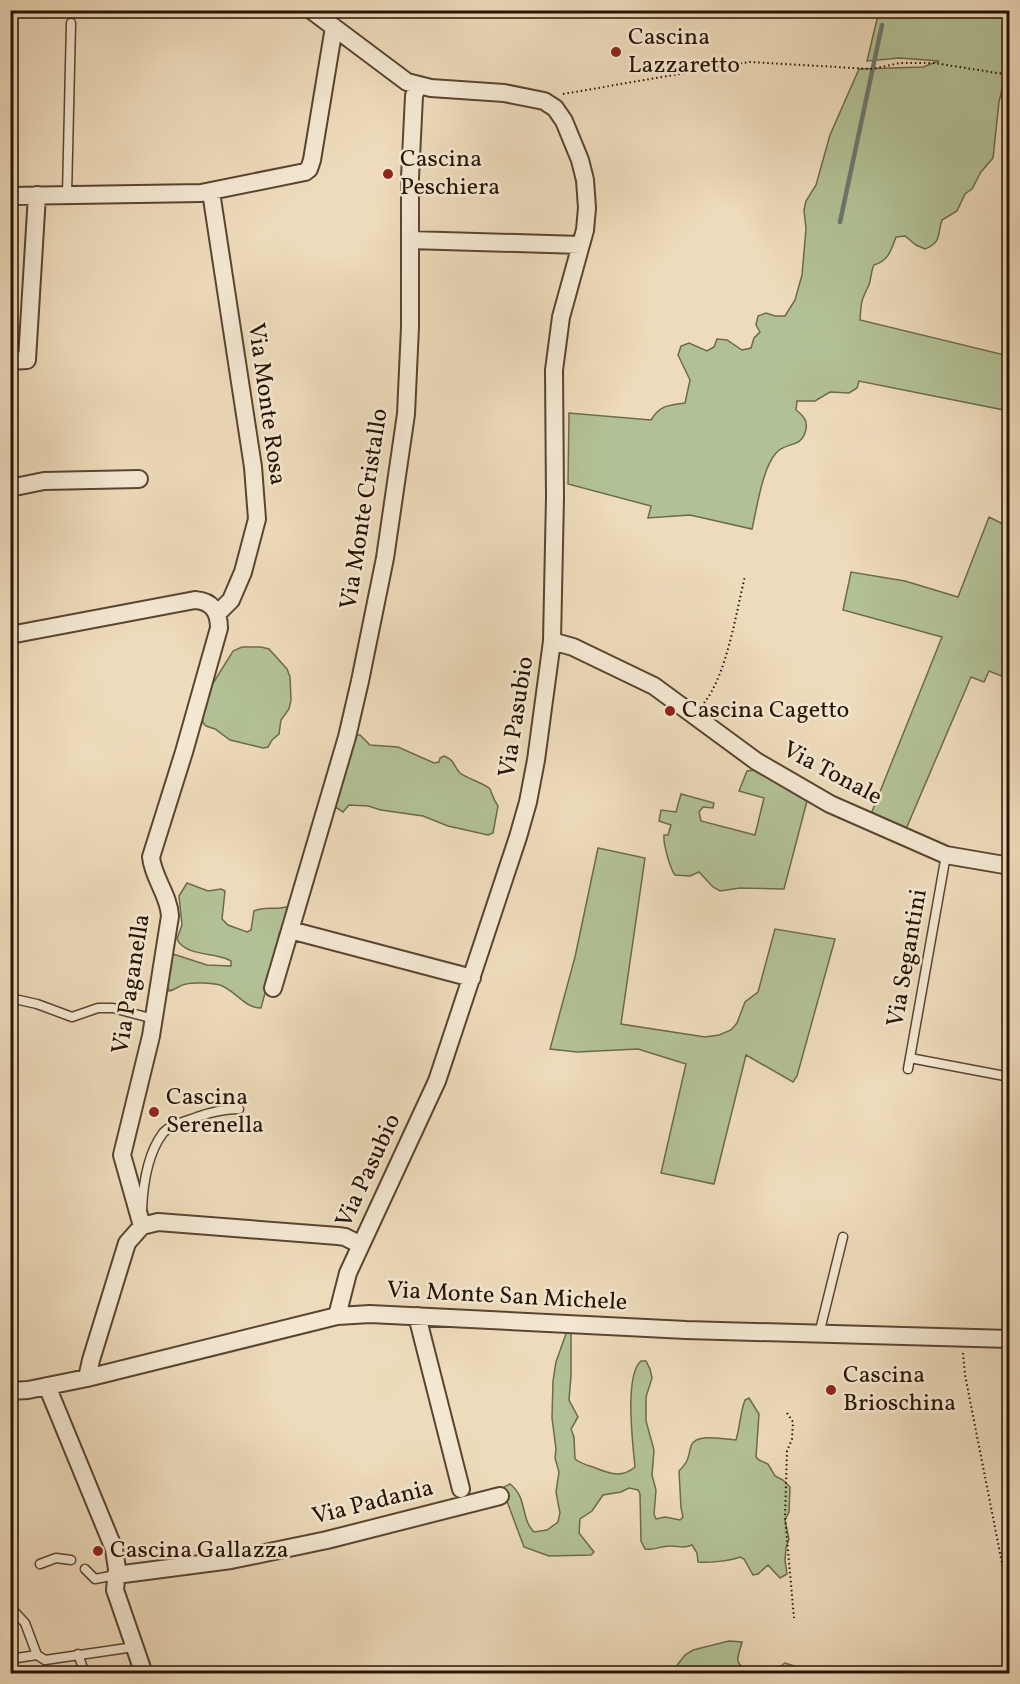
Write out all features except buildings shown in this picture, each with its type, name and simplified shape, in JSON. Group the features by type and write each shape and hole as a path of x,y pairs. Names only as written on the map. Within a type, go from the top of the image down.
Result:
{"street":[{"path":"311,10 407,82 418,86 504,93 540,99 549,103"},
{"path":"10,196 211,192 300,174 309,169 312,160 334,27"},
{"name":"Via Monte Cristallo","path":"273,988 347,737 385,558 406,414 410,327 410,177 414,96 418,86"},
{"name":"Via Pasubio","path":"337,1316 345,1280 437,1081 528,802 536,760 552,641 555,497 554,370 561,317 587,208 585,180 580,160 564,121 549,103"},
{"name":"Via Monte Rosa","path":"211,192 253,467 257,519 243,572 231,600 217,614"},
{"path":"10,361 27,360 37,195"},
{"path":"410,240 580,245"},
{"path":"10,488 44,481 139,479"},
{"path":"10,635 195,600 209,603 217,614"},
{"name":"Via Paganella","path":"142,1226 122,1155 154,1019 170,916 168,902 151,857 219,628 217,614"},
{"name":"Via Tonale","path":"552,641 573,647 654,686 756,761 830,804 946,855 1010,866"},
{"path":"290,930 472,978"},
{"path":"87,1378 127,1243 142,1226 158,1222 338,1236 361,1245"},
{"name":"Via Monte San Michele","path":"10,1390 87,1378 337,1316 370,1314 696,1330 1010,1339"},
{"path":"417,1316 461,1489"},
{"path":"47,1386 114,1549 117,1559 117,1598 144,1674"},
{"name":"Via Padania","path":"116,1575 231,1560 327,1540 500,1496"}],"lane":[{"path":"67,195 71,23"},
{"name":"Via Segantini","path":"908,1068 946,855"},
{"path":"10,998 37,1004 72,1017 98,1008 113,1008 154,1019"},
{"path":"910,1058 1010,1077"},
{"path":"142,1226 142,1200 150,1159 164,1132 177,1124 213,1112 239,1109"},
{"path":"819,1334 843,1237"},
{"path":"40,1564 56,1558 71,1560"},
{"path":"85,1569 95,1579 116,1575"},
{"path":"10,1607 25,1623 37,1655 45,1660 134,1647"},
{"path":"78,1654 85,1674"},
{"path":"10,1659 37,1655"}],"path":[{"path":"549,103 554,96 582,90 749,62 872,69 900,63 933,63 1010,75"},
{"path":"695,715 713,692 720,676 745,576"},
{"path":"962,1338 965,1375 1010,1604"},
{"path":"787,1413 793,1422 792,1439 787,1450 785,1517 794,1618"}],"green space":[{"path":"879,11 1009,11 1009,72 1006,72 999,102 993,158 981,172 972,189 965,194 957,211 942,220 937,241 934,244 925,249 905,236 896,237 886,258 874,265 862,302 860,320 1009,356 1009,411 859,381 857,388 849,393 830,392 815,401 797,401 796,410 806,422 805,433 800,441 784,447 771,460 761,489 752,529 690,515 648,518 651,506 568,484 569,413 651,420 661,409 685,403 690,380 678,355 681,346 689,343 707,351 714,347 717,339 727,340 742,350 751,348 754,338 760,332 756,325 758,316 766,313 785,316 795,300 802,275 806,201 816,185 830,135 859,69 923,67 939,61 899,58 867,61"},
{"path":"989,517 1009,527 1009,679 989,671 984,682 971,677 906,829 871,814 942,637 843,610 851,572 905,581 958,597"},
{"path":"242,647 269,649 287,669 290,677 289,709 281,720 279,734 268,747 263,748 230,740 203,723 202,713 210,688 233,651"},
{"path":"355,735 360,735 370,745 398,747 434,763 439,762 444,756 451,760 460,773 490,789 498,806 493,833 488,835 448,826 423,816 368,806 349,805 343,812 332,805"},
{"path":"756,770 807,801 784,889 740,888 720,891 699,872 690,876 675,875 669,862 664,839 671,825 659,821 661,810 676,812 681,794 714,803 713,808 703,807 699,812 701,821 755,835 764,798 739,791 747,771"},
{"path":"598,848 645,858 621,1024 705,1037 719,1035 731,1030 737,1023 745,1002 758,992 775,929 835,939 797,1076 793,1082 746,1055 714,1184 661,1173 686,1064 638,1049 577,1052 550,1049 575,957"},
{"path":"187,883 208,891 221,889 225,891 222,919 228,925 247,932 251,930 254,911 286,907 294,912 290,930 279,933 279,947 272,968 267,975 267,986 261,1008 250,1005 217,984 189,983 169,991 167,981 173,954 207,965 231,966 231,961 192,951 177,939 182,925 179,896"},
{"path":"567,1331 571,1332 569,1400 578,1417 571,1429 574,1437 575,1459 582,1463 614,1474 625,1473 635,1467 631,1411 633,1381 641,1361 646,1361 650,1369 652,1378 646,1397 646,1421 654,1450 652,1475 656,1490 654,1514 656,1519 665,1517 680,1520 683,1517 679,1471 687,1462 691,1446 698,1439 704,1438 736,1440 743,1405 749,1398 759,1414 756,1457 768,1464 775,1476 790,1487 789,1512 785,1520 789,1539 785,1560 787,1574 780,1578 768,1565 758,1574 753,1575 744,1559 740,1557 731,1560 698,1562 697,1553 692,1545 645,1549 641,1541 640,1494 638,1490 629,1488 603,1495 592,1511 580,1519 579,1533 594,1552 591,1555 549,1556 524,1547 502,1488 510,1484 516,1490 527,1521 534,1532 547,1530 558,1522 560,1513 556,1492 559,1472 555,1458 552,1418 553,1381 556,1362"},
{"path":"729,1641 742,1642 738,1661 743,1668 769,1672 785,1663 794,1666 800,1673 671,1673 685,1655 693,1650"}],"waterway":[{"path":"840,222 882,25"}],"place":[{"name":"Cascina Lazzaretto","path":"616,52"},
{"name":"Cascina Peschiera","path":"388,174"},
{"name":"Cascina Cagetto","path":"670,711"},
{"name":"Cascina Serenella","path":"154,1112"},
{"name":"Cascina Brioschina","path":"831,1390"},
{"name":"Cascina Gallazza","path":"98,1551"}]}
